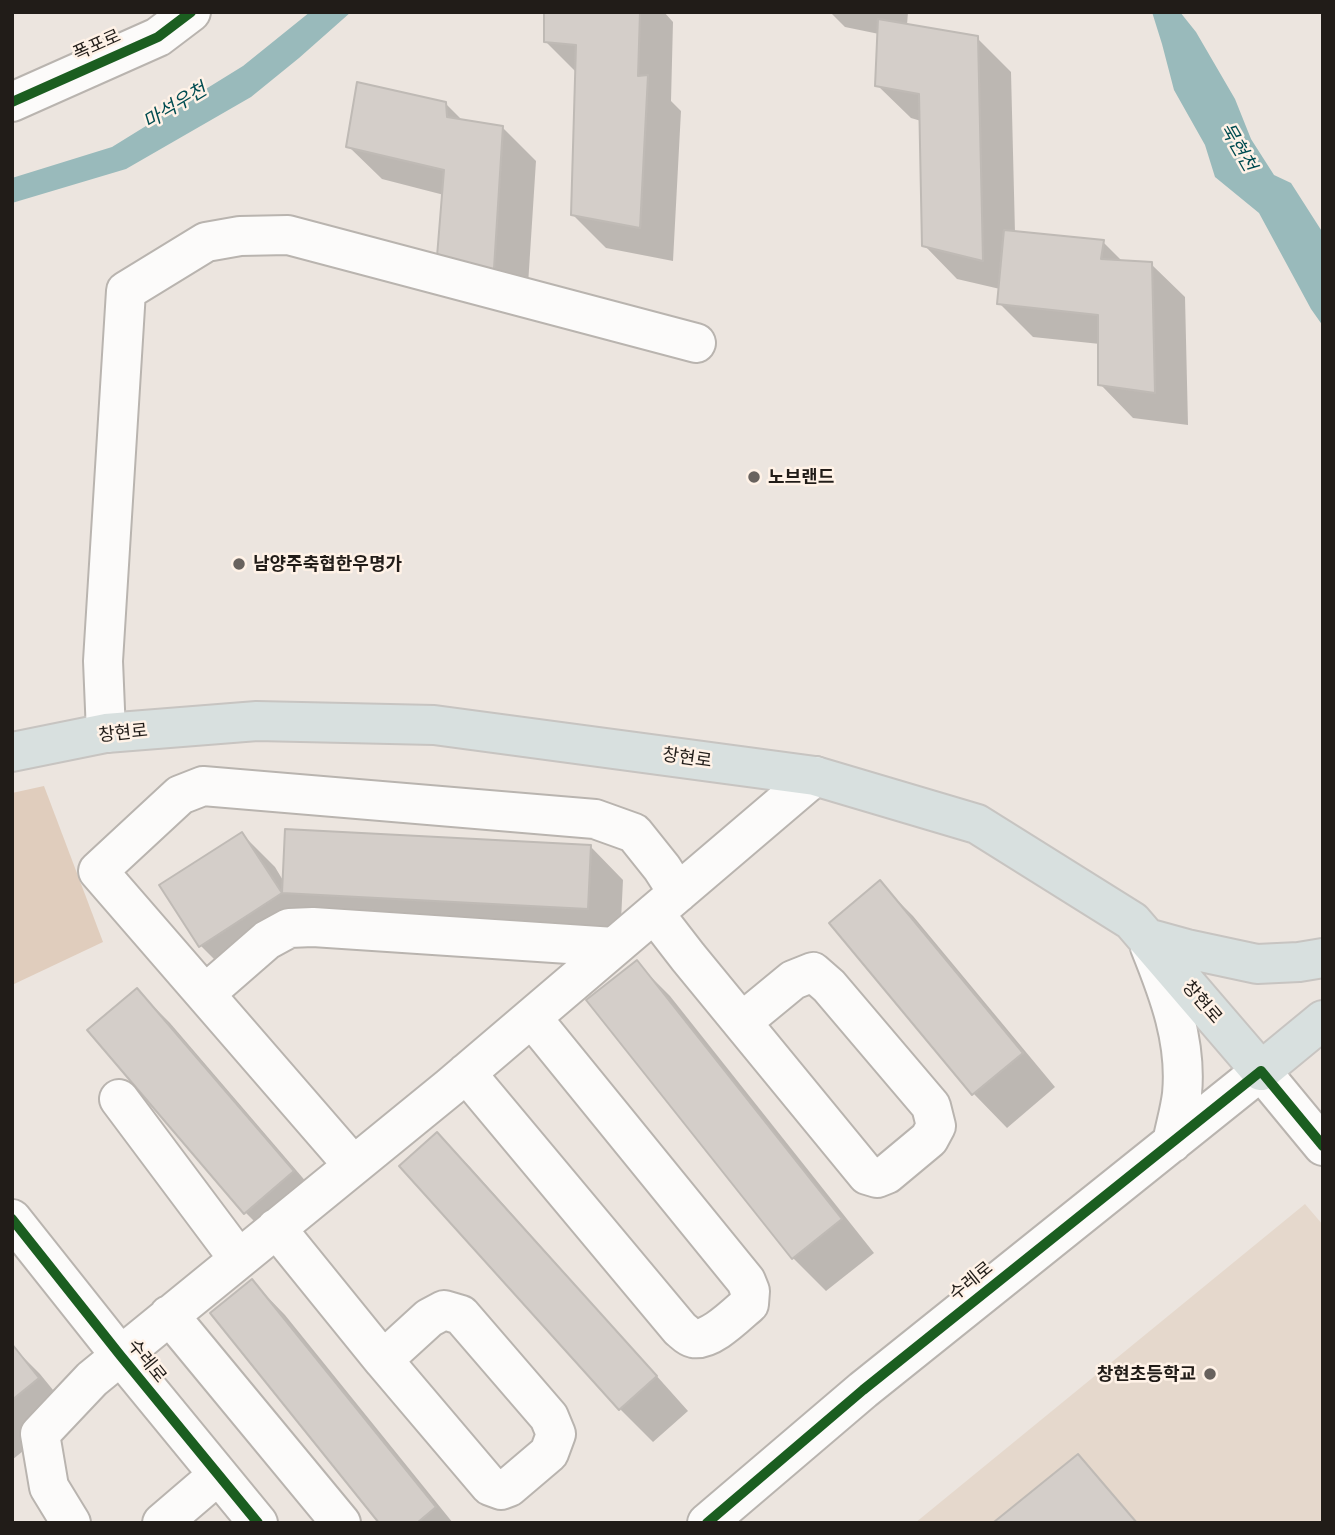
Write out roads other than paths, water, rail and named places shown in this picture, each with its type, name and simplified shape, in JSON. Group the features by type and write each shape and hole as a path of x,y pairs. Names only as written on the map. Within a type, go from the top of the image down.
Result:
{"main road":[{"name":"창현로","path":"12,752 106,733 257,721 434,725 815,776 977,824 1132,921 1262,1071"},
{"path":"1147,938 1257,964 1323,958"},
{"name":"수레로","path":"1262,1071 1323,1020"}],"street":[{"name":"폭포로","path":"12,102 158,37 191,12"},
{"path":"106,733 103,662 126,291 206,242 240,236 288,234 696,343"},
{"path":"71,1523 49,1488 40,1434 92,1379 532,1018 815,776"},
{"path":"353,1165 98,871 180,795 203,786 594,819 634,833 662,868 666,903 742,1023 867,1175 877,1178 887,1174 929,1139 936,1126 931,1106 829,985 813,972 793,980 742,1023"},
{"path":"205,994 267,940 289,928 313,927 614,947"},
{"path":"1147,938 1169,992 1182,1058 1182,1094 1172,1143"},
{"path":"466,1073 680,1329 691,1338 703,1338 749,1304 750,1291 746,1281 532,1018"},
{"path":"1262,1071 1323,1146"},
{"name":"수레로","path":"707,1523 863,1390 1262,1071"},
{"path":"119,1099 238,1258"},
{"name":"수레로","path":"12,1219 258,1523"},
{"path":"276,1228 383,1360 490,1486 501,1490 509,1487 549,1453 556,1434 549,1417 461,1315 444,1310 429,1318 383,1360"},
{"path":"169,1315 341,1523"},
{"path":"162,1523 218,1475"}],"water":[{"path":"310,12 351,12 251,97 126,169 12,203 12,178 112,147 243,66"},
{"name":"묵현천","path":"1152,12 1180,12 1196,32 1235,99 1251,139 1274,175 1291,183 1323,233 1323,326 1259,213 1215,177 1205,145 1174,90"}],"place":[{"name":"노브랜드","path":"754,477"},
{"name":"남양주축협한우명가","path":"239,564"},
{"name":"창현초등학교","path":"1210,1374"}],"water label":[{"name":"마석우천","path":"175,106"}]}
